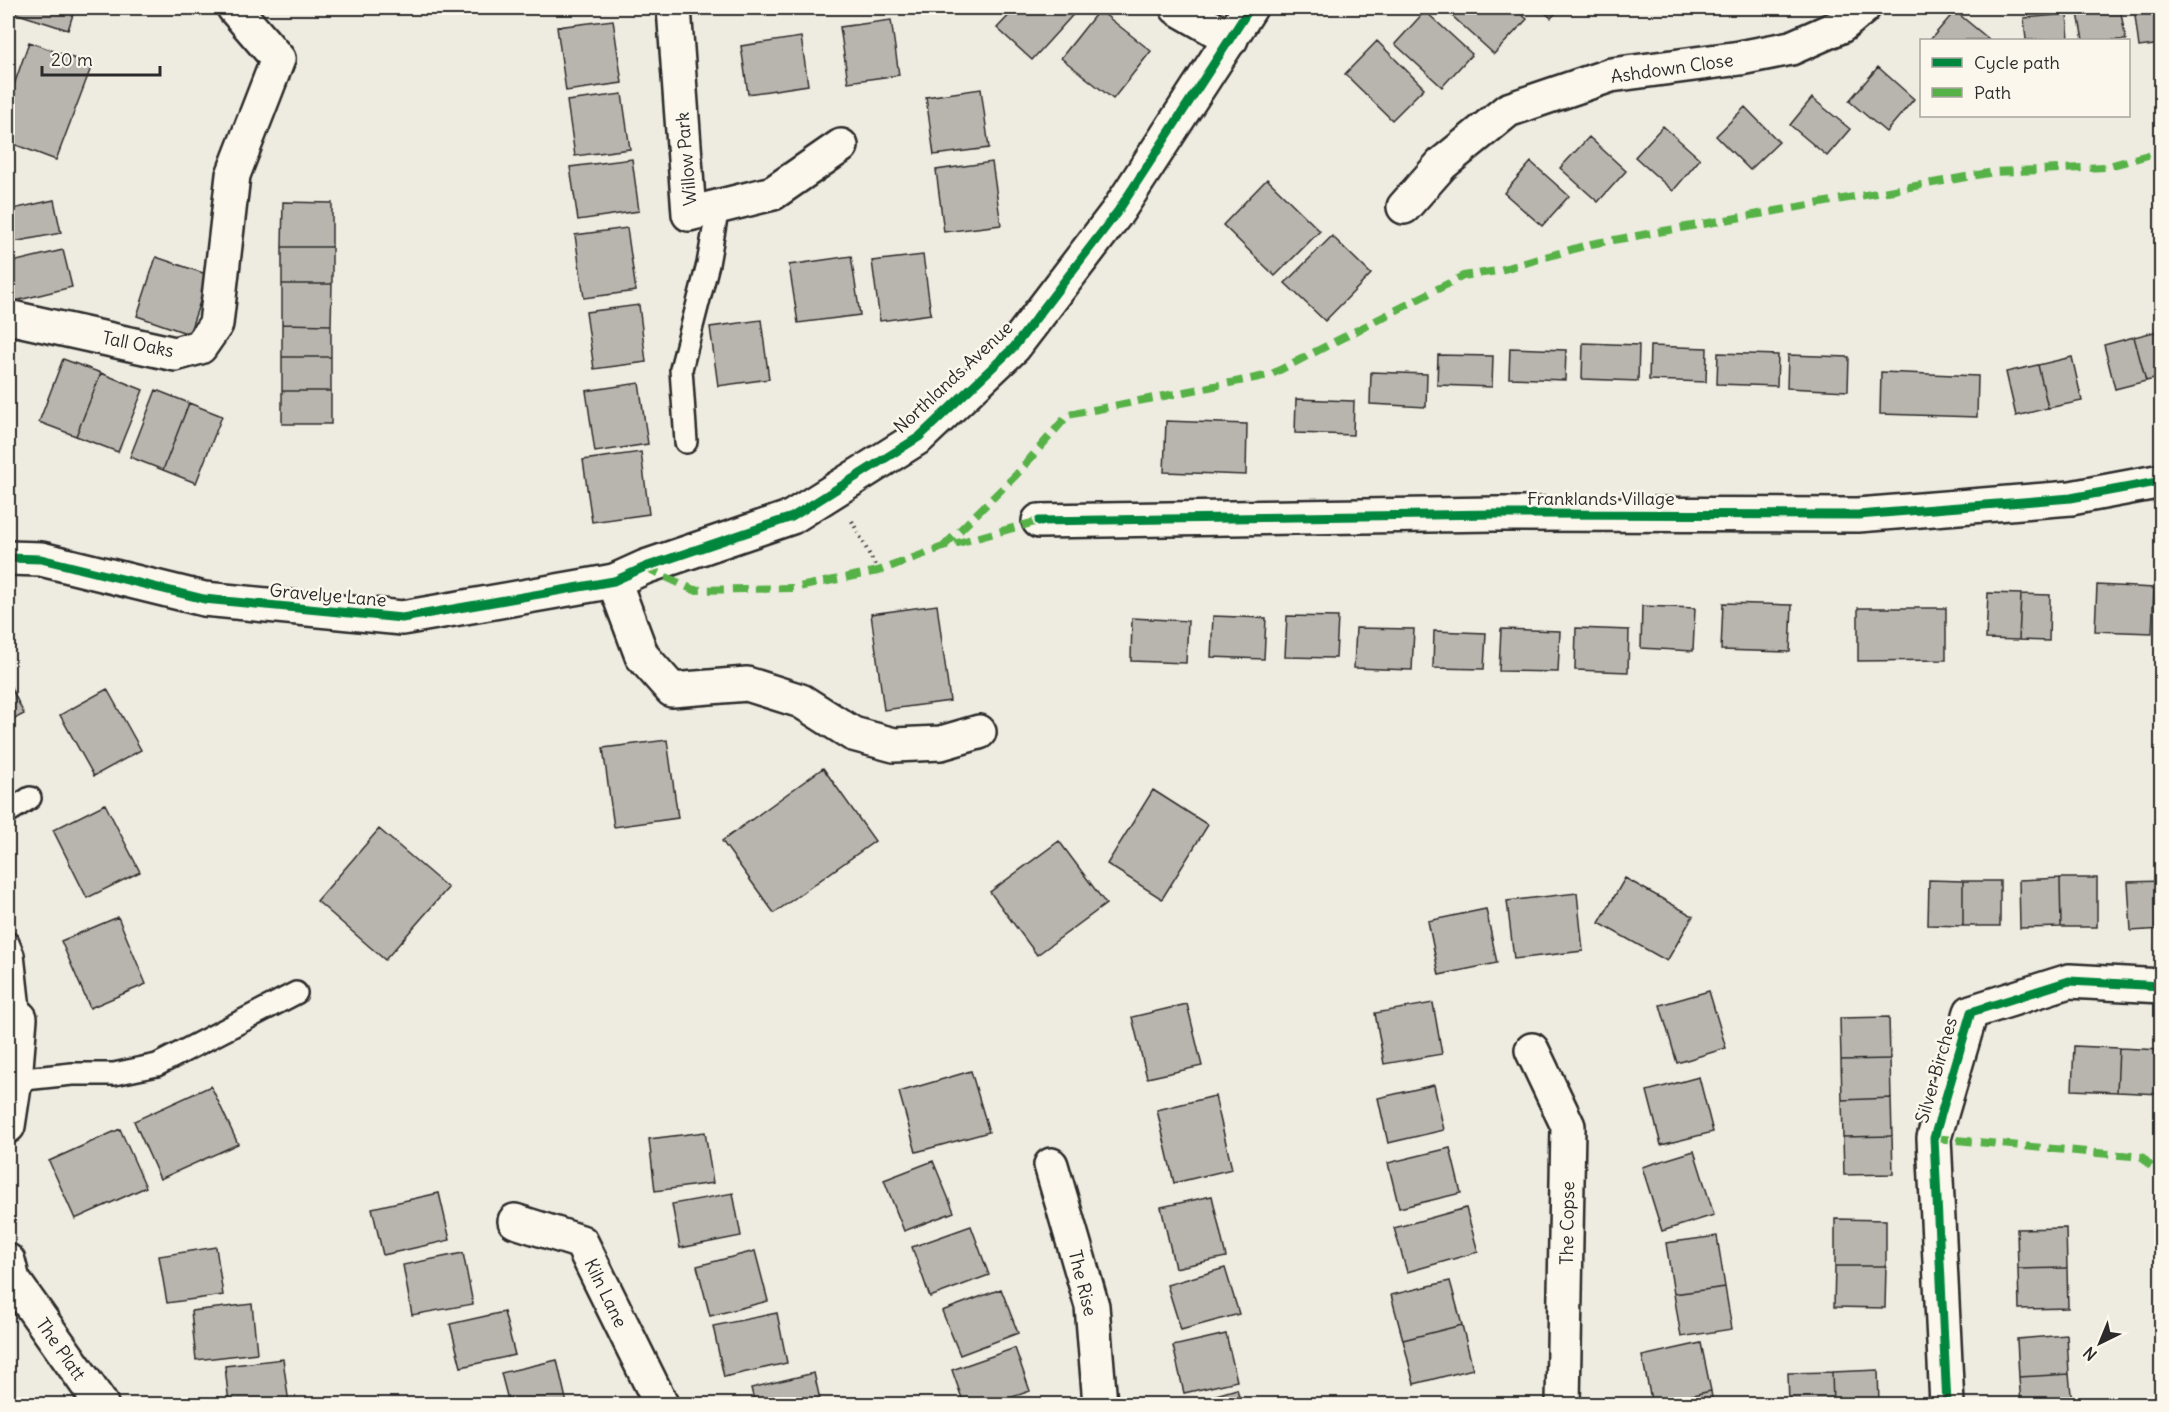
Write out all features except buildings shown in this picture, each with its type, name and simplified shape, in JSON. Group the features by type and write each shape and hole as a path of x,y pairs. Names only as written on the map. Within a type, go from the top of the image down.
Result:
{"street":[{"name":"Tall Oaks","path":"8,317 175,354 200,347 216,324 233,175 278,59 234,8"},
{"name":"Willow Park","path":"674,8 689,214 773,193 841,146"},
{"path":"1177,8 1231,39"},
{"name":"Northlands Avenue","path":"645,567 792,517 919,437 1014,347 1118,211 1250,8"},
{"name":"Ashdown Close","path":"1404,207 1442,164 1508,110 1611,75 1740,58 1791,48 1841,26 1863,8"},
{"name":"Franklands Village","path":"1039,521 1495,514 1858,515 2071,498 2162,481"},
{"name":"Gravelye Lane","path":"8,558 41,559 204,599 402,618 614,581 645,567"},
{"path":"614,581 642,656 672,690 747,684 801,700 853,734 894,745 940,743 979,732"},
{"name":"Silver Birches","path":"1947,1404 1934,1138 1971,1012 2069,981 2162,986"},
{"path":"8,1126 15,1080 20,1018"},
{"name":"The Copse","path":"1532,1050 1568,1126 1563,1404"},
{"name":"The Rise","path":"1051,1165 1092,1306 1100,1404"},
{"name":"Kiln Lane","path":"515,1221 581,1242 661,1404"},
{"name":"The Platt","path":"8,1261 13,1280 100,1404"}],"lane":[{"path":"686,441 681,369 708,264 718,207"},
{"path":"8,812 30,798"},
{"path":"8,943 13,956 20,1018"},
{"path":"15,1080 72,1074 114,1074 157,1065 296,993"}],"path":[{"path":"836,489 878,571"}],"marked path":[{"path":"943,547 1016,475 1068,415 1270,375 1463,276 1497,271 1591,244 1994,172 2106,167 2162,151"},
{"path":"645,567 694,590 794,588 878,571 943,547 1039,521"},
{"path":"1934,1138 2142,1157 2162,1178"}],"cycle path":[{"path":"8,558 41,559 204,599 402,618 614,581 645,567 792,517 919,437 1014,347 1118,211 1250,8"},
{"path":"1039,521 1495,514 1858,515 2071,498 2162,481"},
{"path":"1947,1404 1934,1138 1971,1012 2069,981 2162,986"}]}
